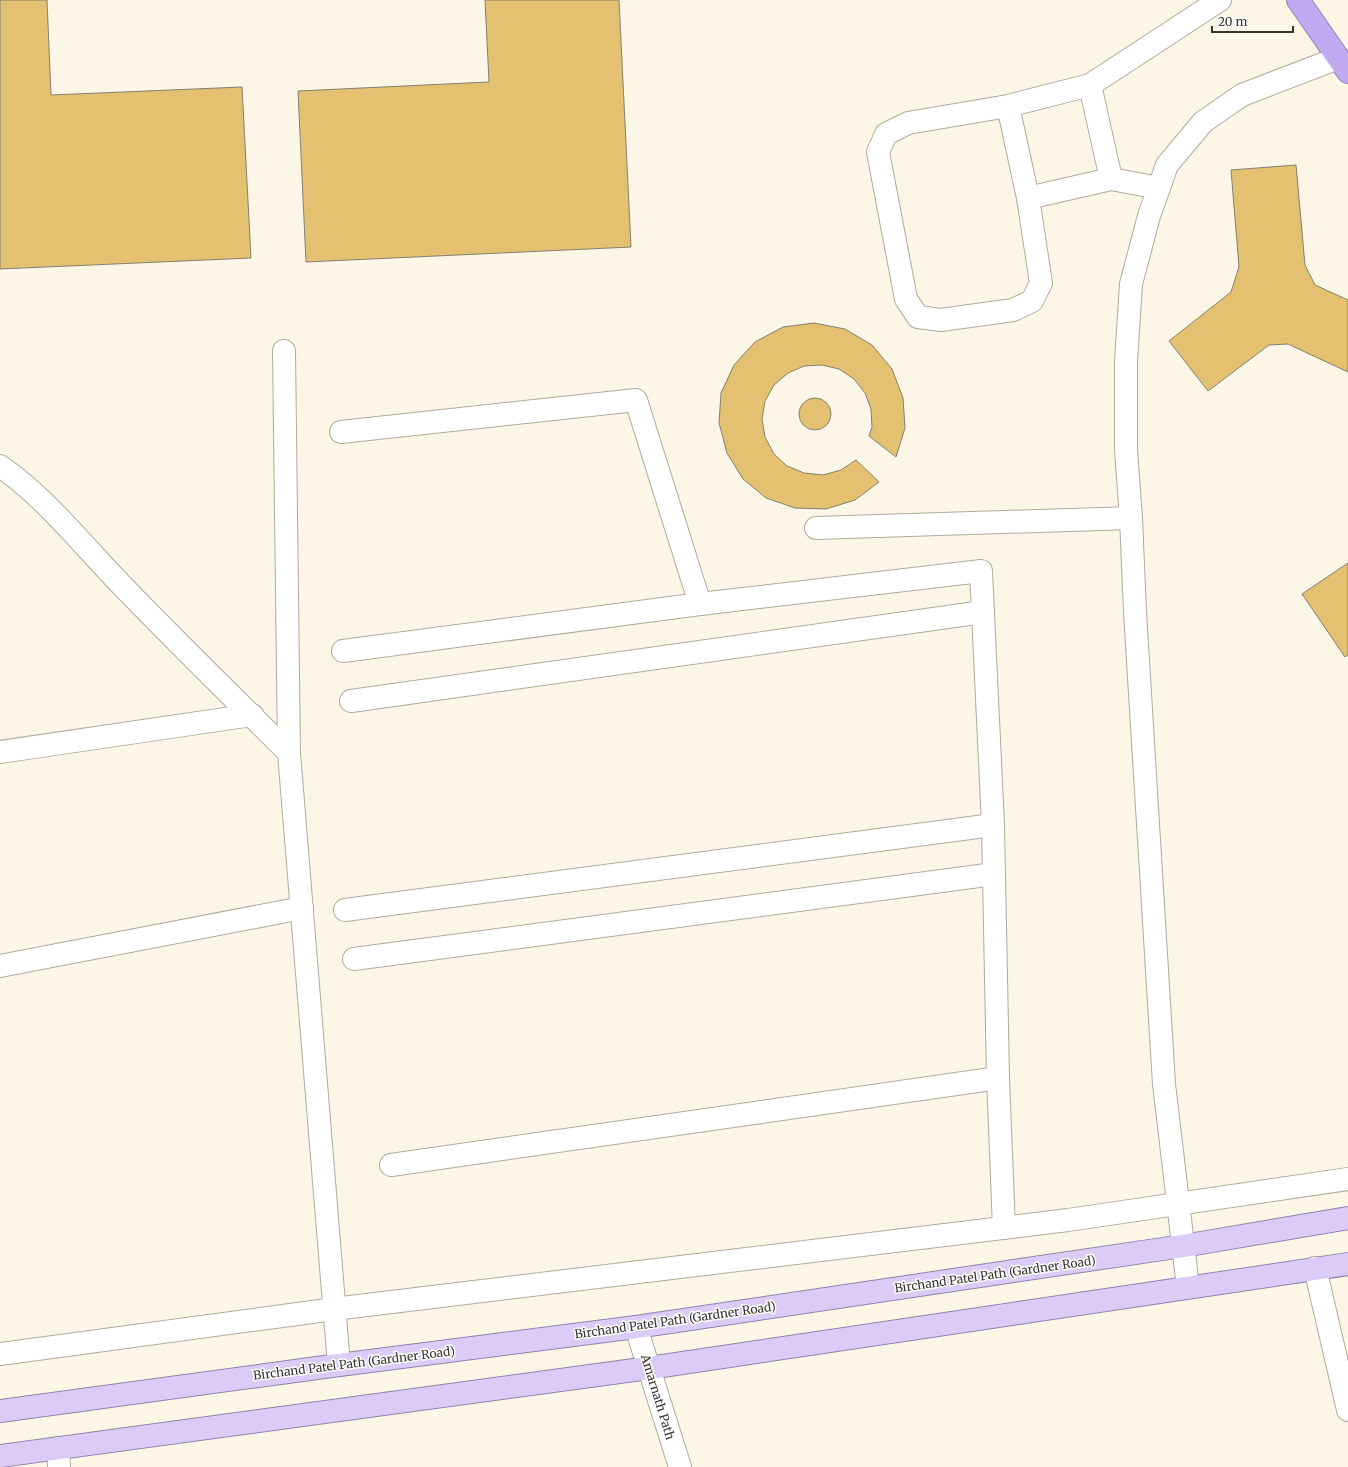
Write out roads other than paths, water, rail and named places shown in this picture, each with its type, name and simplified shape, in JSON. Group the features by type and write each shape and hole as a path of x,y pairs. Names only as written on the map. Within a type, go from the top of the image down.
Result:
{"highway":[{"path":"1298,0 1343,65"}],"main road":[{"name":"Birchand Patel Path (Gardner Road)","path":"0,1411 339,1365 636,1327 1183,1246 1348,1218"},
{"path":"0,1456 59,1457 1348,1264"}],"street":[{"path":"1008,106 1028,198 1041,283 1032,301 1013,310 941,320 918,316 906,299 878,152 886,134 908,123 1008,106 1090,86 1220,0"},
{"path":"1188,1287 1164,1084 1135,612 1131,518 1126,450 1126,368 1131,284 1149,216 1167,165 1203,122 1242,95 1343,65"},
{"path":"1090,86 1112,179"},
{"path":"1028,198 1112,179 1159,188"},
{"path":"284,351 289,753 339,1365"},
{"path":"341,432 636,400 700,604"},
{"path":"0,466 31,492 72,531 111,574 289,753"},
{"path":"816,528 1131,518"},
{"path":"343,651 700,604 981,571 993,825 998,1078 1004,1228"},
{"path":"351,701 983,612"},
{"path":"0,752 252,716"},
{"path":"345,910 993,825"},
{"path":"354,959 994,874"},
{"path":"0,966 302,908"},
{"path":"391,1165 998,1078"},
{"path":"0,1354 334,1309 1068,1220 1348,1179"},
{"path":"1315,1268 1348,1410"},
{"name":"Amarnath Path","path":"636,1327 680,1467"}]}
